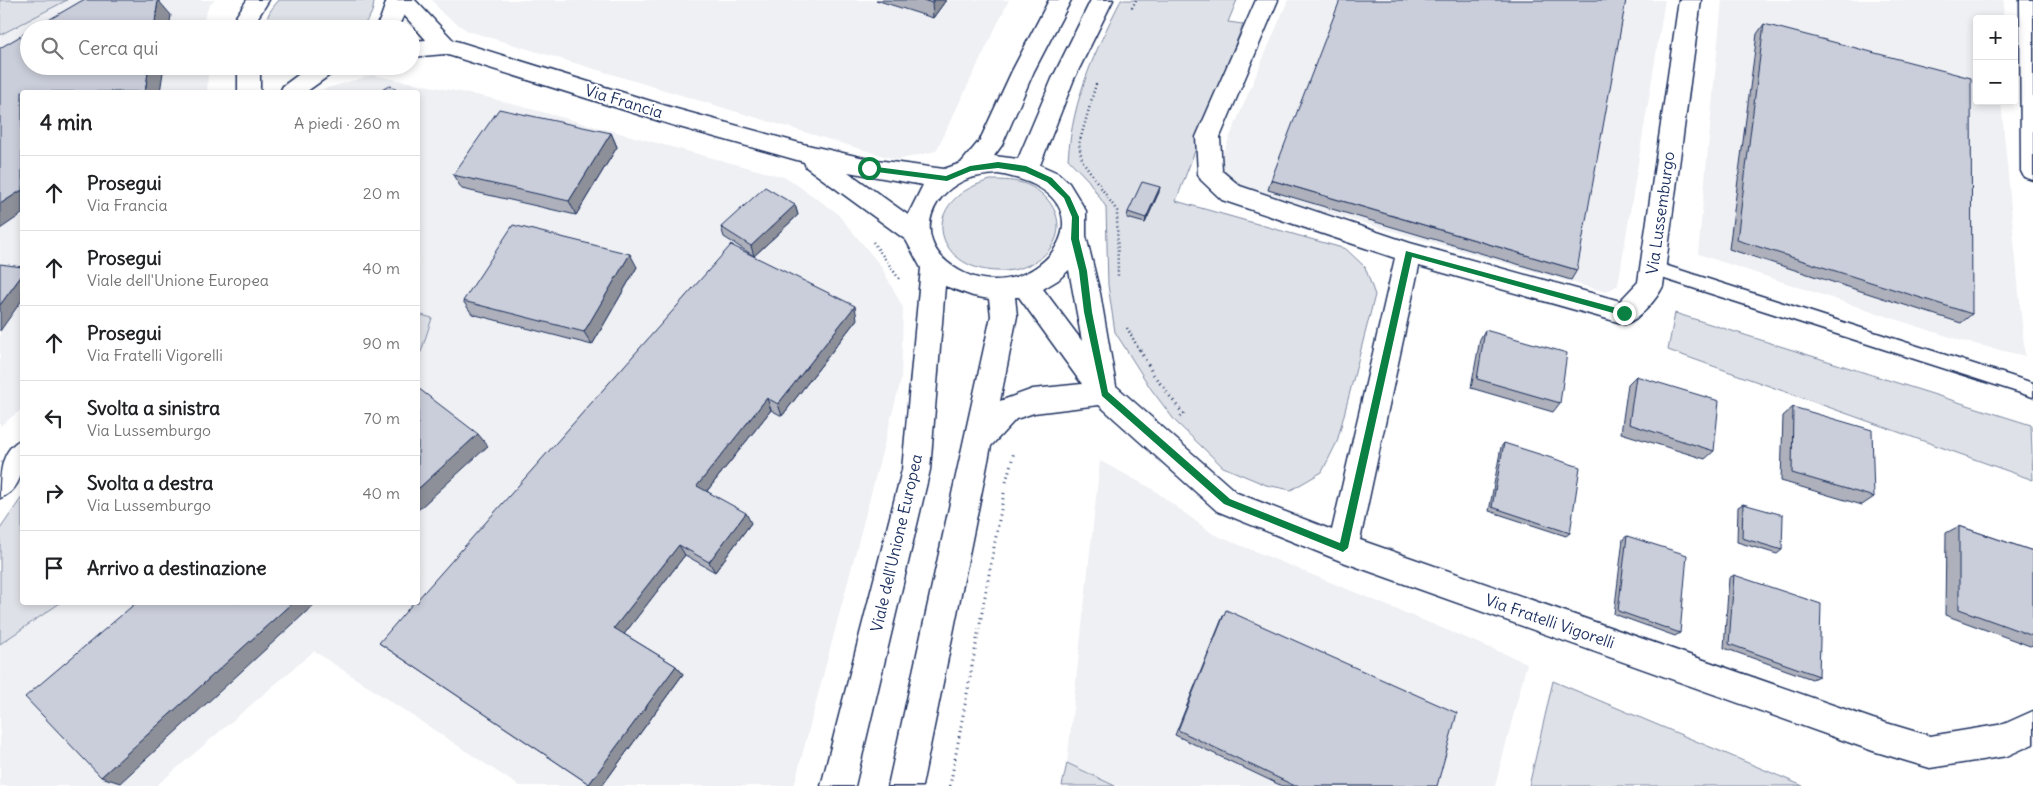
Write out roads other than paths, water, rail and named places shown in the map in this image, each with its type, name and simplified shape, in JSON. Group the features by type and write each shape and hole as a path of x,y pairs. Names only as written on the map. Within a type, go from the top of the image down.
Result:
{"street":[{"path":"246,20 258,0"},
{"path":"391,20 398,0"},
{"name":"Via Francia","path":"402,0 445,46"},
{"path":"970,168 990,145 1023,71 1060,0"},
{"path":"1026,169 1063,79 1102,0"},
{"name":"Via Lussemburgo","path":"1267,0 1208,137 1210,174 1231,193 1409,253 1624,313 1650,286 1690,0"},
{"path":"2032,9 2033,171"},
{"name":"Via Francia","path":"420,48 445,46 672,116 803,153 869,168 947,179"},
{"path":"249,75 249,90"},
{"path":"294,90 314,75"},
{"name":"Via Francia","path":"803,153 917,235"},
{"path":"980,438 1006,411 1033,401 1104,393 1088,312 1083,271 1075,239 1076,217 1066,197 1049,180 1026,169 998,165 970,168 947,179 929,194 918,214 917,235 922,252 934,266 952,280 968,285 1014,288 1048,274 1066,258 1075,239"},
{"path":"1343,548 1409,253"},
{"name":"Viale dell'Unione Europea","path":"838,786 916,470 934,266"},
{"path":"905,786 980,438 1004,316 1014,288"},
{"name":"Via Fratelli Vigorelli","path":"1014,288 1104,393 1227,502 1343,548 1873,735 1930,752 2007,740 2033,727"},
{"path":"0,485 20,455"}],"lane":[{"path":"1652,268 2033,390"}]}
